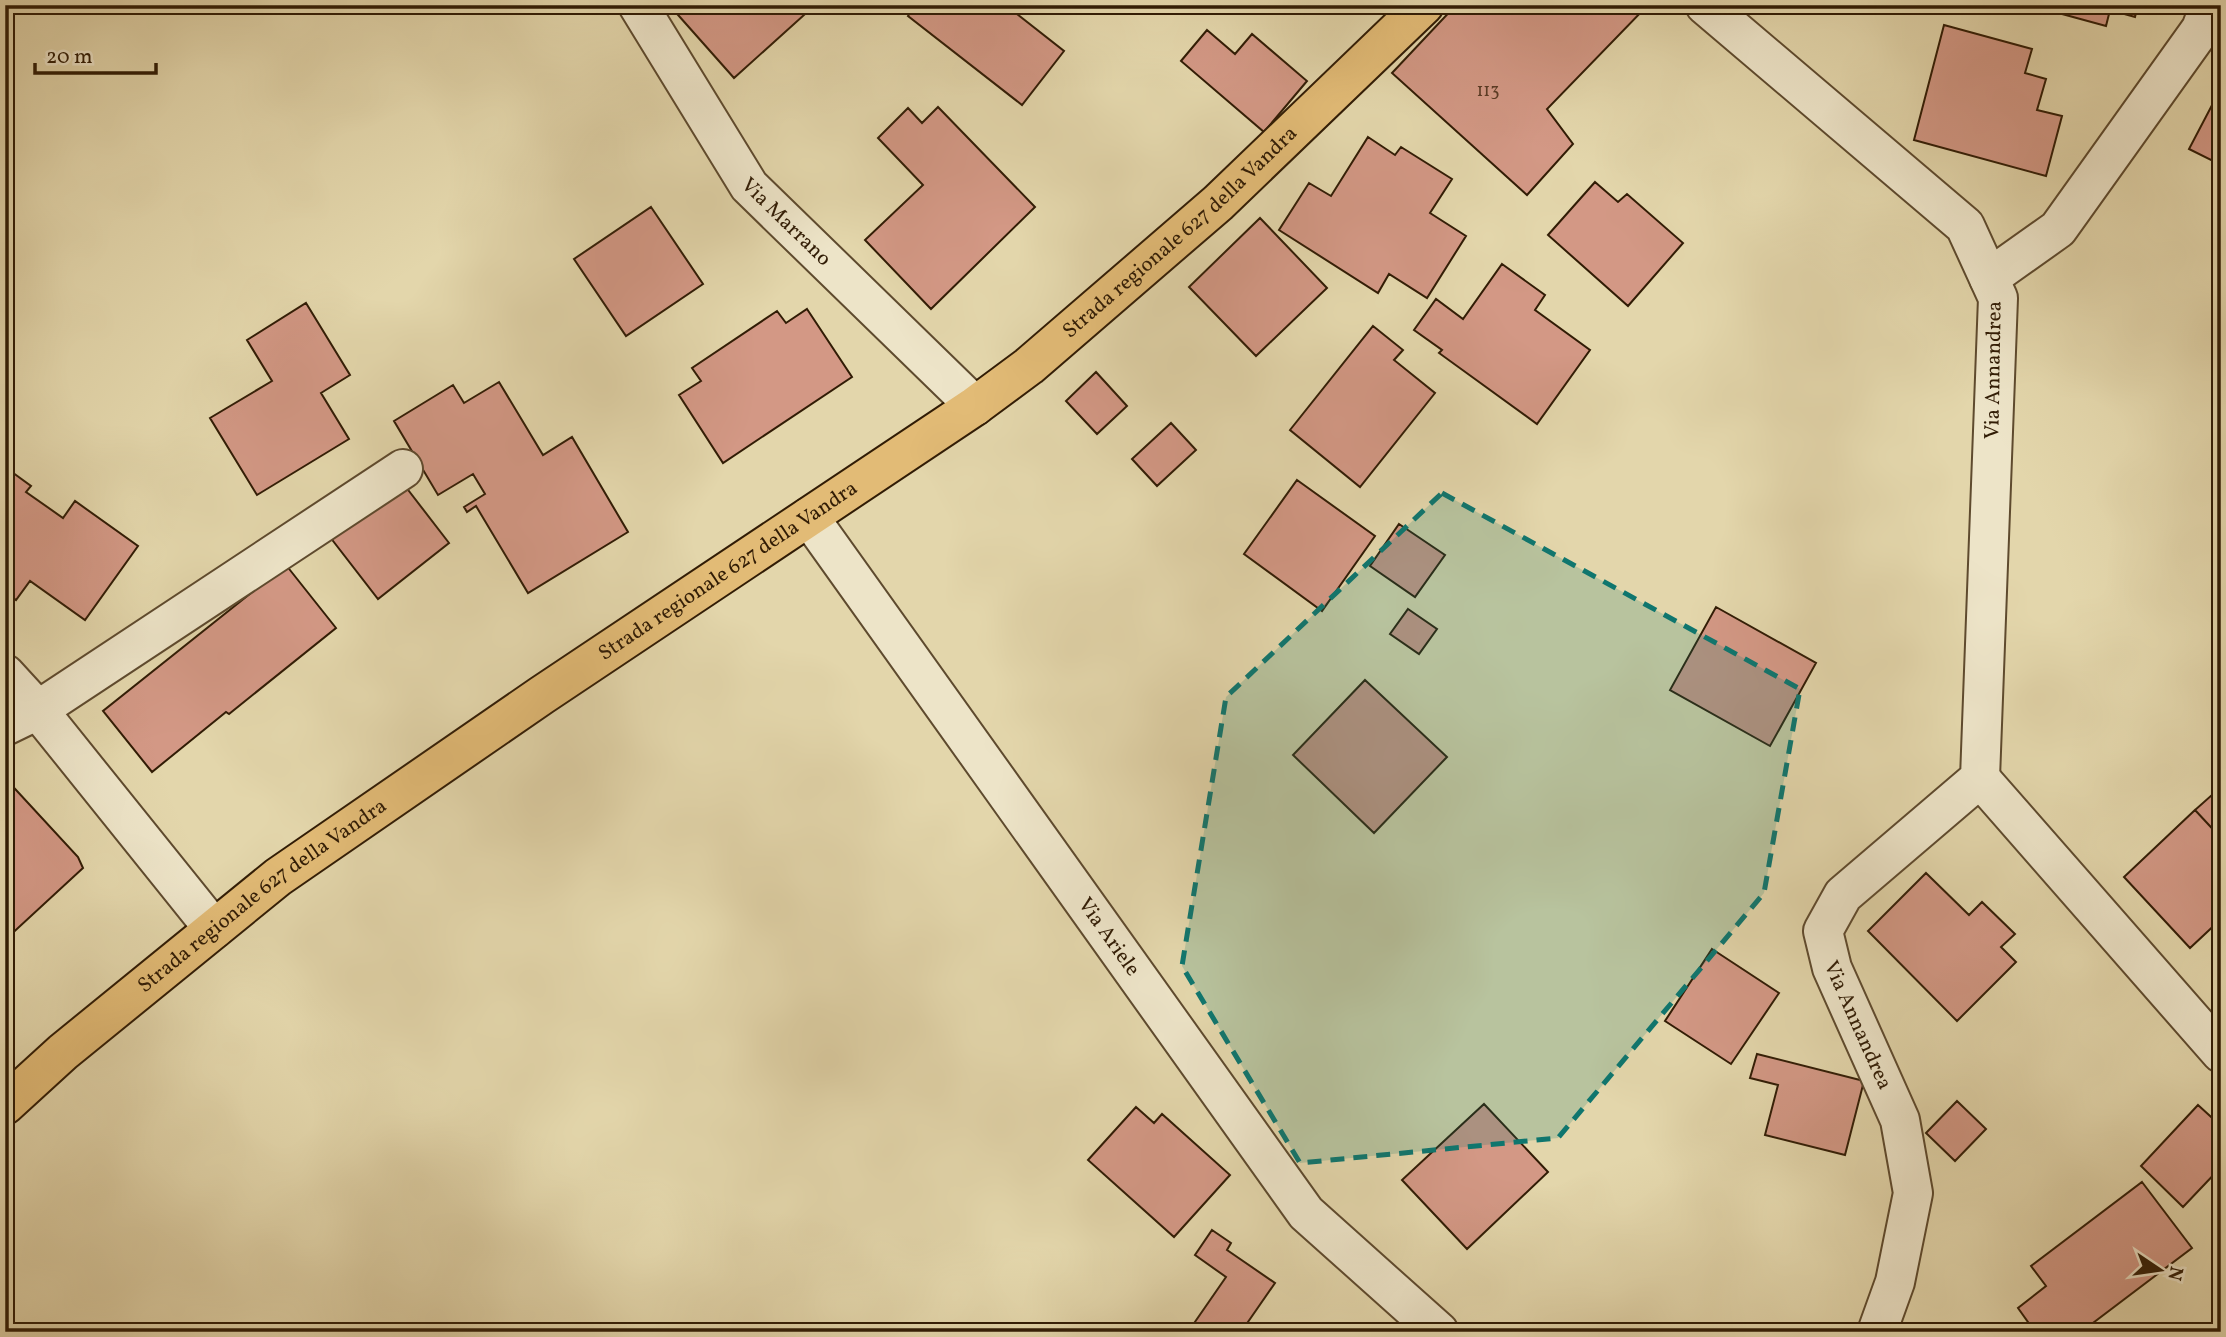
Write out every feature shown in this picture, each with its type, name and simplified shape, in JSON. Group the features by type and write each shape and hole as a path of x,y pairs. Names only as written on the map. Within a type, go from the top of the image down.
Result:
{"main road":[{"name":"Strada regionale 627 della Vandra","path":"5,1105 62,1052 300,861 542,695 975,406 1028,366 1218,203 1424,5"}],"street":[{"name":"Via Marrano","path":"638,5 749,186 975,406"},
{"name":"Via Annandrea","path":"1705,5 1965,226 1998,298 1980,778 1843,895 1823,931 1832,968 1900,1120 1913,1193 1895,1282 1877,1332"},
{"path":"1989,278 2058,229 2201,29 2210,5"},
{"path":"22,718 403,469"},
{"name":"Via Ariele","path":"810,517 1306,1213 1439,1332"},
{"path":"5,674 22,718 214,929"},
{"path":"1980,778 2221,1053"}],"highlighted area":[{"path":"1442,493 1800,689 1764,893 1558,1138 1300,1163 1182,966 1226,697"}],"building":[{"path":"672,5 794,5 804,15 734,78"},
{"path":"916,5 1024,5 1017,14 1064,51 1022,105 908,16"},
{"path":"1456,5 1648,5 1547,109 1573,144 1527,195 1392,73"},
{"path":"2064,5 2138,5 2135,17 2110,10 2106,26 2062,14"},
{"path":"1944,25 2032,49 2025,73 2046,79 2037,110 2062,116 2046,176 1914,140"},
{"path":"1207,30 1235,54 1252,34 1307,81 1264,132 1181,61"},
{"path":"2221,88 2221,165 2189,149"},
{"path":"938,107 1035,207 931,309 865,240 923,185 878,138 908,108 922,123"},
{"path":"1368,137 1395,155 1401,147 1452,179 1430,213 1466,236 1427,298 1389,274 1378,293 1279,230 1309,183 1331,196"},
{"path":"1595,182 1618,202 1627,194 1683,243 1628,306 1548,235"},
{"path":"651,207 703,284 626,336 574,259"},
{"path":"1260,218 1327,288 1256,356 1189,287"},
{"path":"1502,264 1545,295 1535,310 1590,350 1537,424 1439,353 1442,350 1414,330 1436,299 1463,319"},
{"path":"306,303 350,375 321,393 349,439 257,495 210,418 272,381 247,340"},
{"path":"807,309 852,377 723,463 679,395 701,381 692,368 777,311 786,323"},
{"path":"1373,326 1403,350 1394,360 1435,393 1360,487 1290,430"},
{"path":"1096,372 1127,406 1097,434 1066,401"},
{"path":"499,382 543,455 572,437 628,532 528,593 476,506 467,512 464,507 485,494 473,474 438,495 394,421 453,385 464,403"},
{"path":"1171,423 1196,450 1157,486 1132,459"},
{"path":"5,467 31,486 26,492 63,518 75,501 138,546 85,620 30,581 16,600 5,592"},
{"path":"1297,480 1375,536 1322,611 1244,554"},
{"path":"402,482 449,543 378,599 330,537"},
{"path":"1399,524 1445,555 1415,597 1370,566"},
{"path":"286,565 336,628 152,772 103,711"},
{"path":"1716,607 1816,663 1770,746 1670,690"},
{"path":"1408,609 1437,629 1419,654 1390,634"},
{"path":"1365,680 1447,757 1374,833 1293,755"},
{"path":"5,778 78,857 83,868 5,940"},
{"path":"2213,794 2221,802 2221,838 2195,810"},
{"path":"2195,810 2221,838 2221,919 2190,948 2124,877"},
{"path":"1926,873 1969,915 1982,902 2015,934 2001,947 2016,962 1957,1021 1868,931"},
{"path":"1712,949 1779,993 1731,1064 1665,1021"},
{"path":"1757,1054 1864,1081 1845,1155 1765,1135 1778,1085 1750,1078"},
{"path":"1957,1101 1986,1129 1955,1161 1926,1133"},
{"path":"1484,1104 1548,1172 1467,1249 1402,1180"},
{"path":"2198,1105 2221,1126 2221,1167 2183,1207 2141,1166"},
{"path":"1136,1107 1154,1123 1162,1114 1230,1175 1174,1237 1088,1160"},
{"path":"2142,1182 2192,1248 2081,1332 2035,1332 2018,1308 2046,1286 2031,1266"},
{"path":"1212,1230 1231,1243 1227,1250 1275,1283 1241,1332 1188,1332 1226,1277 1195,1255"}]}
